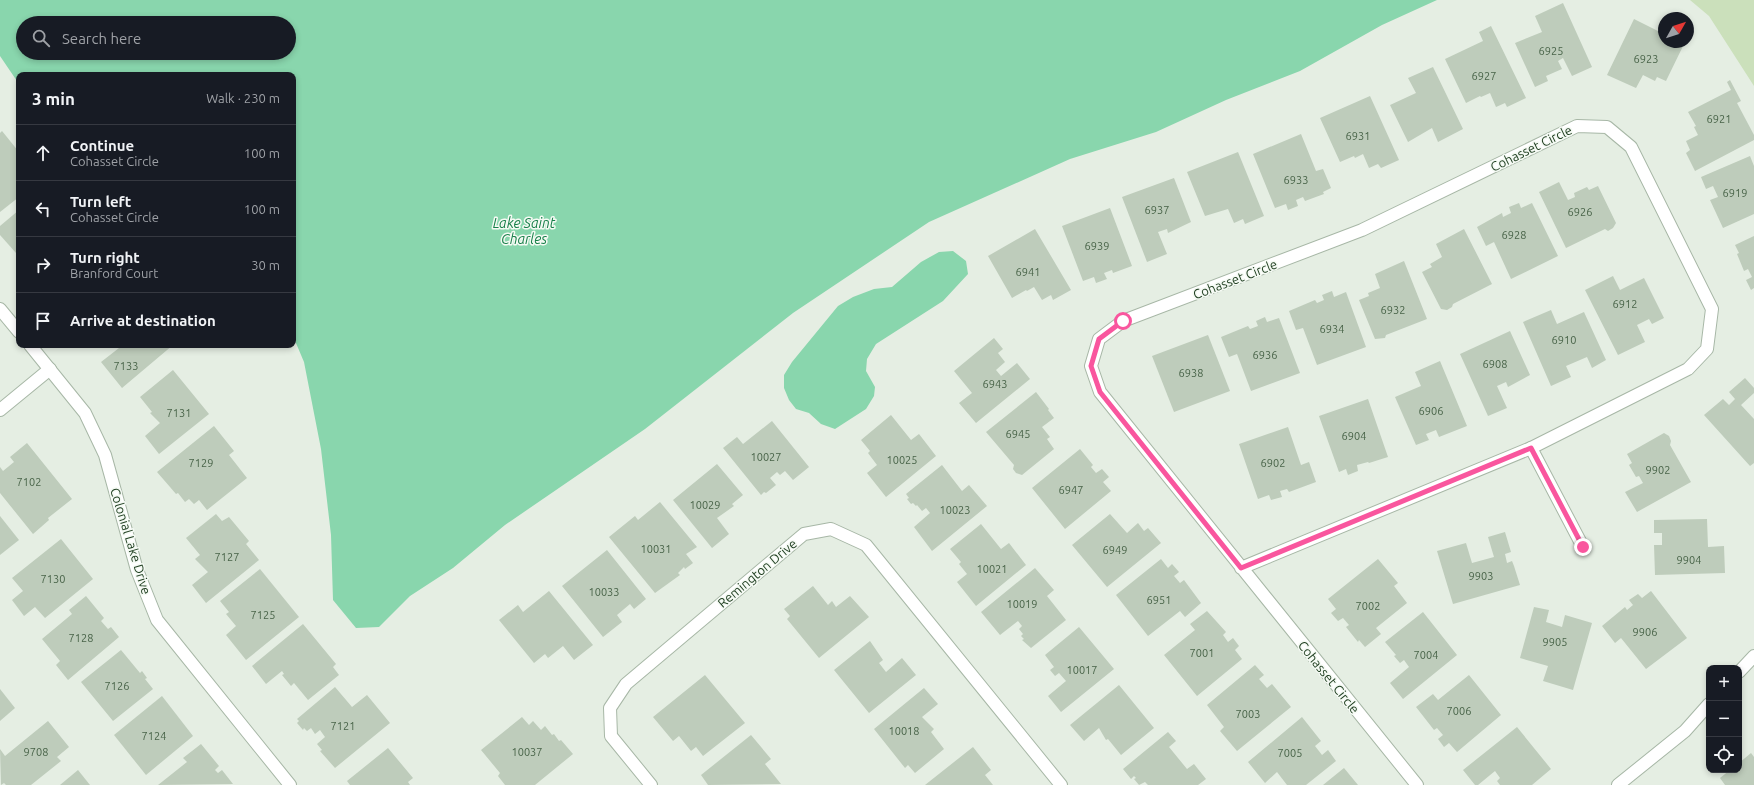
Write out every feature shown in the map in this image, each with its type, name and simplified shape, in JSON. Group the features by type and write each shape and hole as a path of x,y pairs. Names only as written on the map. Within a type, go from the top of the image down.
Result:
{"street":[{"name":"Cohasset Circle","path":"1241,568 1531,448 1688,369 1707,349 1712,309 1631,147 1607,127 1577,126 1362,230 1123,321 1099,339 1091,366 1100,392 1241,568 1417,785"},
{"path":"0,309 16,328"},
{"name":"Colonial Lake Drive","path":"32,348 85,413 105,455 137,570 157,620 290,785"},
{"path":"0,410 50,369"},
{"path":"1531,448 1583,547"},
{"name":"Remington Drive","path":"651,785 611,736 610,708 626,684 804,534 831,528 866,545 1061,785"},
{"path":"1742,669 1754,656"},
{"path":"1618,785 1684,731 1706,707"}],"shaded area":[{"path":"1690,0 1754,0 1754,86 1709,16"}],"water":[{"name":"Lake Saint Charles","path":"0,0 1437,0 1382,25 1300,71 1226,100 1156,132 1070,159 929,222 793,313 645,429 505,525 453,568 410,596 379,627 356,628 333,600 331,535 321,449 304,362 296,343 296,72 16,72 16,80 0,56"},
{"path":"953,251 966,261 968,274 943,301 876,344 867,359 866,371 875,387 874,396 866,409 835,429 821,424 809,413 796,409 789,400 784,388 784,375 792,362 838,306 853,297 874,289 892,287 921,262 939,252"}],"building":[{"path":"1563,3 1592,67 1572,76 1563,58 1558,61 1562,69 1546,76 1548,81 1535,87 1515,43 1542,32 1535,16"},
{"path":"1634,19 1658,31 1658,48 1682,48 1666,81 1657,77 1655,81 1643,75 1636,88 1607,75"},
{"path":"1491,26 1526,98 1507,107 1505,103 1496,107 1490,93 1466,103 1445,59 1483,41 1479,32"},
{"path":"1433,67 1463,129 1438,142 1432,128 1408,142 1390,105 1416,93 1408,78"},
{"path":"1730,80 1741,101 1737,103 1754,135 1754,140 1695,171 1686,153 1690,150 1686,141 1698,135 1694,127 1696,126 1688,112 1731,90 1727,82"},
{"path":"1370,96 1399,160 1381,168 1378,164 1369,168 1363,154 1340,162 1320,118"},
{"path":"2,131 16,148 16,199 0,212 0,133"},
{"path":"1301,134 1316,171 1323,169 1331,188 1323,192 1324,194 1305,201 1303,197 1296,200 1298,206 1288,210 1286,204 1275,208 1253,154"},
{"path":"1238,152 1264,216 1245,224 1243,219 1234,223 1228,209 1205,216 1187,172"},
{"path":"1750,156 1754,166 1754,214 1723,228 1710,200 1718,197 1713,186 1706,189 1701,177"},
{"path":"1174,178 1191,222 1168,233 1167,229 1158,232 1167,254 1147,262 1122,197"},
{"path":"1559,182 1568,200 1575,197 1574,193 1587,187 1589,190 1598,186 1616,223 1613,228 1608,231 1605,229 1566,248 1539,192"},
{"path":"1519,203 1521,208 1532,203 1558,256 1511,279 1494,242 1486,246 1477,227 1502,213 1503,217 1511,213 1509,207"},
{"path":"1110,208 1132,266 1113,273 1112,270 1104,273 1107,279 1096,283 1094,277 1083,281 1062,226"},
{"path":"16,213 16,253 0,235 0,226"},
{"path":"1035,229 1071,290 1053,300 1051,295 1042,300 1034,287 1012,298 988,256"},
{"path":"1464,229 1492,284 1453,304 1452,307 1447,310 1441,309 1422,272 1432,267 1430,264 1442,257 1436,244"},
{"path":"1754,236 1754,288 1751,290 1746,280 1752,277 1748,269 1744,271 1735,245"},
{"path":"1404,261 1427,319 1386,335 1385,338 1375,339 1359,300 1369,296 1368,293 1380,288 1375,274"},
{"path":"1613,276 1620,290 1644,278 1664,318 1652,324 1649,319 1637,325 1645,342 1618,355 1585,290"},
{"path":"1332,291 1334,297 1346,292 1366,347 1317,365 1303,328 1296,330 1289,311 1315,300 1317,303 1324,300 1322,295"},
{"path":"1551,310 1557,324 1584,312 1606,360 1592,368 1587,357 1566,366 1571,377 1551,386 1523,322"},
{"path":"1265,317 1267,322 1279,318 1300,373 1251,391 1237,354 1229,357 1221,337 1248,326 1250,329 1258,326 1256,321"},
{"path":"1510,331 1530,375 1508,387 1506,382 1497,386 1507,408 1488,416 1460,354"},
{"path":"1208,335 1230,391 1174,412 1152,356"},
{"path":"994,338 1003,349 998,353 1005,362 996,370 1001,376 1017,363 1030,379 976,423 959,403 972,393 954,371"},
{"path":"119,348 169,348 122,388 101,362"},
{"path":"1440,361 1467,426 1439,437 1436,430 1426,434 1429,440 1416,445 1395,397 1421,386 1415,372"},
{"path":"173,370 209,414 159,454 145,436 160,423 150,413 152,412 140,397"},
{"path":"1745,378 1754,388 1754,393 1741,405 1754,419 1754,463 1750,466 1704,415 1723,399 1729,405 1735,399 1729,392"},
{"path":"1036,392 1054,418 1042,427 1050,437 1047,439 1054,449 1022,475 1016,473 1013,469 1014,465 986,432"},
{"path":"1368,399 1388,457 1357,465 1358,471 1348,475 1346,469 1339,472 1319,416"},
{"path":"891,415 911,440 919,434 936,456 886,497 867,473 877,465 868,453 870,451 861,440"},
{"path":"772,421 809,467 793,480 785,471 780,475 777,472 770,478 776,485 761,495 723,448 737,437 743,444"},
{"path":"214,426 234,451 229,455 247,478 207,510 199,500 194,504 189,499 185,502 157,472"},
{"path":"1288,427 1301,465 1309,462 1316,482 1289,492 1287,489 1280,491 1282,497 1271,500 1269,495 1258,499 1239,444"},
{"path":"1664,433 1669,436 1671,441 1670,445 1691,482 1637,512 1625,492 1643,483 1639,476 1636,477 1629,465 1632,463 1627,454"},
{"path":"27,443 72,499 48,518 49,520 33,534 0,493 0,467 3,471 14,462 10,457"},
{"path":"1080,449 1093,465 1091,467 1096,473 1102,469 1109,477 1103,482 1111,491 1065,529 1032,488"},
{"path":"717,464 743,495 732,504 734,506 717,518 729,534 712,548 673,500"},
{"path":"942,465 962,491 969,485 987,506 932,551 914,527 930,513 926,508 922,511 917,505 916,506 913,503 911,504 907,499 909,498 906,494"},
{"path":"660,502 697,547 686,554 693,563 685,569 684,567 678,573 680,575 655,593 609,537 635,516 638,520"},
{"path":"216,514 222,521 229,517 249,541 246,544 259,560 206,603 192,585 208,572 195,559 200,555 186,538"},
{"path":"1110,514 1127,533 1138,523 1144,531 1148,528 1161,543 1107,587 1072,545"},
{"path":"0,516 19,540 0,555"},
{"path":"1707,519 1708,547 1724,546 1725,573 1655,575 1654,545 1662,545 1662,533 1654,533 1654,520"},
{"path":"981,524 1001,549 1009,543 1026,565 976,606 957,582 967,574 959,564 961,562 950,549"},
{"path":"1505,532 1511,552 1505,554 1507,563 1512,561 1520,585 1453,604 1437,551 1466,543 1472,563 1494,557 1488,537"},
{"path":"61,539 93,579 45,618 35,607 24,616 12,600 23,591 12,578"},
{"path":"607,550 646,599 634,609 630,604 617,615 622,622 603,637 562,586"},
{"path":"1161,559 1168,568 1172,564 1179,572 1174,576 1180,583 1184,580 1201,603 1185,617 1180,611 1148,636 1116,595"},
{"path":"1378,559 1398,583 1394,586 1407,603 1376,628 1381,634 1365,647 1359,640 1358,642 1346,627 1349,625 1343,618 1338,621 1331,613 1336,609 1328,599"},
{"path":"1035,568 1054,590 1047,596 1066,620 1031,648 1022,640 1024,639 1021,636 1023,634 1019,629 1022,626 1018,621 1000,635 981,612"},
{"path":"260,569 299,617 246,660 226,635 236,626 226,614 229,612 220,601"},
{"path":"813,586 828,605 832,601 836,607 850,596 869,617 819,658 787,619 790,616 784,609"},
{"path":"549,591 593,645 574,660 563,646 548,658 545,654 534,663 499,620 518,605 523,612"},
{"path":"1651,591 1687,638 1646,669 1621,638 1615,643 1602,626 1625,607 1627,610 1633,605 1629,600 1638,594 1642,598"},
{"path":"86,596 104,618 101,621 108,629 111,627 119,637 68,680 56,665 60,661 42,639 72,614 69,610"},
{"path":"1534,607 1549,610 1546,622 1562,627 1565,615 1592,623 1573,690 1543,681 1548,666 1520,658"},
{"path":"1207,611 1226,632 1223,635 1228,642 1233,638 1239,646 1235,650 1242,659 1197,696 1164,655 1195,630 1190,624"},
{"path":"1423,612 1457,655 1403,699 1390,683 1409,667 1404,660 1400,663 1394,656 1396,655 1385,642"},
{"path":"303,624 336,664 333,667 339,675 308,700 294,683 291,686 282,675 284,674 282,671 266,684 252,666"},
{"path":"1079,627 1114,669 1061,712 1048,696 1066,681 1059,673 1055,676 1050,670 1054,667 1045,655"},
{"path":"870,641 883,660 879,663 886,672 902,658 916,675 869,713 834,670"},
{"path":"121,650 140,673 142,671 147,678 145,679 153,689 113,721 81,682"},
{"path":"1255,665 1264,675 1259,679 1267,688 1272,684 1291,707 1237,751 1220,731 1224,727 1207,705"},
{"path":"705,675 745,723 703,756 696,747 691,751 679,736 673,741 653,717"},
{"path":"1469,675 1501,715 1457,752 1449,743 1444,747 1438,739 1443,735 1437,728 1434,730 1416,707 1433,694 1438,700"},
{"path":"1119,685 1154,728 1121,755 1108,739 1106,740 1099,728 1084,741 1070,725"},
{"path":"335,687 352,707 367,695 390,723 335,768 320,751 322,750 317,744 325,737 320,730 315,734 311,728 307,731 304,728 303,730 297,723 299,721 297,719"},
{"path":"924,688 938,704 922,717 934,729 931,732 944,749 915,773 908,765 905,768 874,729"},
{"path":"0,689 15,708 0,721"},
{"path":"162,696 193,736 146,775 114,735"},
{"path":"522,717 529,725 533,721 541,730 545,726 552,735 554,734 559,741 561,740 573,754 535,785 505,785 498,776 500,773 481,750"},
{"path":"1302,717 1321,741 1315,746 1322,755 1328,750 1336,761 1306,785 1287,785 1277,772 1265,783 1248,762"},
{"path":"48,721 69,747 57,757 61,761 31,785 6,785 4,783 1,785 0,749 5,756"},
{"path":"1517,727 1551,769 1532,785 1500,785 1497,781 1500,778 1495,771 1478,785 1475,785 1463,770"},
{"path":"1168,732 1176,741 1169,747 1187,769 1194,764 1206,779 1198,785 1148,785 1145,782 1139,785 1134,779 1136,778 1134,776 1131,779 1123,769"},
{"path":"751,735 771,759 765,764 781,784 708,785 701,775"},
{"path":"201,744 219,766 215,770 218,773 222,770 233,784 158,785 187,762 183,758"},
{"path":"973,747 991,770 985,775 993,785 925,785"},
{"path":"388,748 413,778 408,782 410,785 350,785 347,781"},
{"path":"1751,753 1754,757 1754,785 1725,785 1720,778 1726,773 1742,773 1742,760"},
{"path":"1344,768 1358,785 1323,785"},
{"path":"78,770 90,785 60,785"}],"route":[{"path":"1123,321 1099,339 1091,366 1100,392 1241,568 1341,528 1531,448 1583,547"}]}
